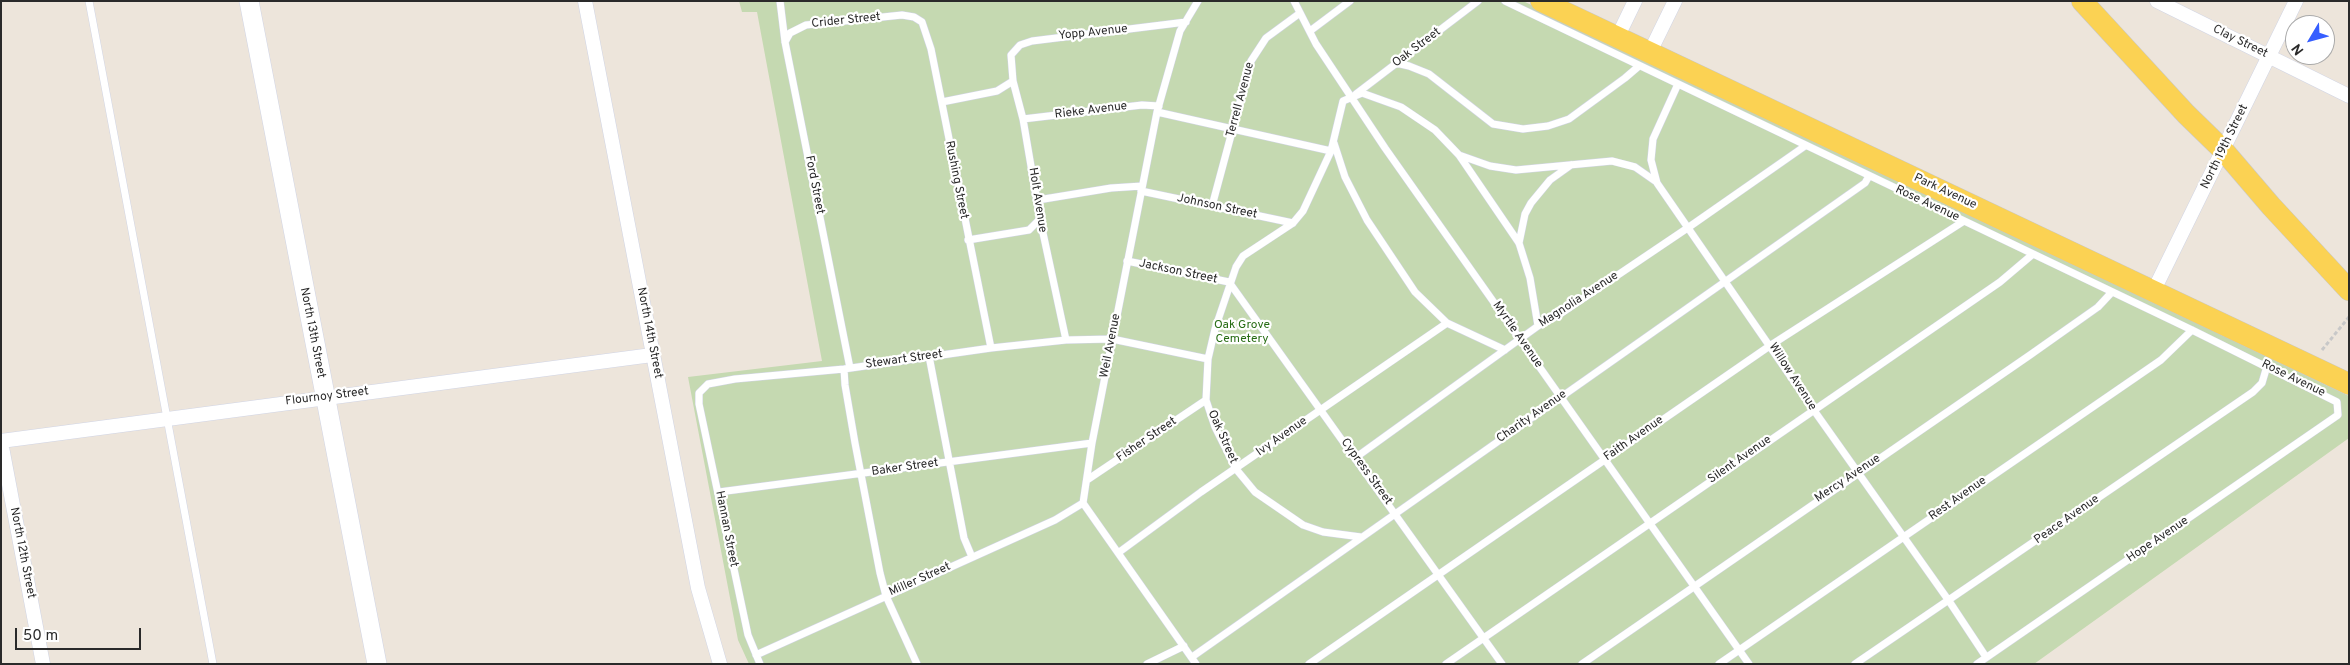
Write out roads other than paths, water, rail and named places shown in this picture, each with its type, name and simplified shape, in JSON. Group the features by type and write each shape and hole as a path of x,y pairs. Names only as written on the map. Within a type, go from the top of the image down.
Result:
{"main road":[{"name":"North 13th Street","path":"249,1 377,664"},
{"name":"Park Avenue","path":"1542,1 1617,38 1644,60 1743,96 2349,384"},
{"path":"2082,1 2186,114 2223,150 2271,206 2349,290"}],"street":[{"name":"North 14th Street","path":"585,1 698,588 711,640 720,664"},
{"path":"1617,38 1635,1"},
{"path":"1644,60 1675,1"},
{"name":"Clay Street","path":"2157,1 2349,96"},
{"name":"North 19th Street","path":"2154,292 2296,1"},
{"name":"Flournoy Street","path":"1,442 168,417 652,355"},
{"name":"North 12th Street","path":"1,442 43,664"}],"lane":[{"path":"89,1 213,664"},
{"name":"Ford Street","path":"780,1 785,42 847,368 845,384 861,474 886,596 917,664"},
{"name":"Weil Avenue","path":"1083,502 1088,480 1092,443 1158,109 1174,47 1198,1"},
{"name":"Myrtle Avenue","path":"1294,1 1310,31 1353,96 1520,340 1750,664"},
{"path":"1310,31 1350,1"},
{"name":"Oak Street","path":"1361,537 1323,532 1303,525 1255,492 1236,469 1215,427 1206,400 1208,360 1229,282 1243,256 1293,223 1303,211 1332,147 1343,101 1353,96 1478,1"},
{"name":"Rose Avenue","path":"1505,1 1644,60 1678,84 2328,396 2337,402 2338,415"},
{"name":"Terrell Avenue","path":"1212,206 1234,128 1243,84 1254,54 1266,38 1300,13"},
{"name":"Crider Street","path":"785,42 790,33 806,25 902,15 914,16"},
{"name":"Rushing Street","path":"914,16 922,22 926,30 991,348"},
{"name":"Yopp Avenue","path":"1010,60 1014,50 1032,41 1186,22"},
{"name":"Holt Avenue","path":"1010,60 1023,119 1040,219 1066,340"},
{"path":"1396,64 1409,66 1429,74 1493,124 1523,129 1548,126 1569,119 1625,78 1644,60"},
{"path":"942,102 997,91 1013,80"},
{"name":"Willow Avenue","path":"1678,84 1653,139 1651,160 1658,182 1986,657"},
{"path":"1353,96 1372,96 1401,107 1435,130 1459,155 1519,243 1530,278 1538,326"},
{"name":"Rieke Avenue","path":"1023,119 1142,105 1234,128 1332,147"},
{"name":"Magnolia Avenue","path":"1356,458 1538,326 1560,314 1805,146"},
{"path":"1332,147 1377,237 1415,292 1447,322 1505,350"},
{"path":"1459,155 1490,166 1516,170 1612,161 1635,168 1658,182"},
{"path":"1519,243 1525,214 1531,203 1550,180 1572,164"},
{"name":"Charity Avenue","path":"1192,657 1394,512 1865,183 1870,176"},
{"name":"Johnson Street","path":"1038,200 1112,188 1142,188 1212,206 1293,223"},
{"path":"968,240 1029,230 1040,219"},
{"name":"Faith Avenue","path":"1309,664 1771,345 1964,221"},
{"name":"Silent Avenue","path":"1446,664 2012,273 2033,254"},
{"name":"Jackson Street","path":"1127,261 1229,282"},
{"name":"Cypress Street","path":"1229,282 1322,409 1502,664"},
{"name":"Mercy Avenue","path":"1582,664 2098,307 2112,292"},
{"name":"Ivy Avenue","path":"1118,553 1447,322"},
{"name":"Rest Avenue","path":"1719,664 2162,360 2192,330"},
{"name":"Stewart Street","path":"699,393 708,384 735,379 847,368 991,348 1066,340 1112,339 1208,360"},
{"path":"929,356 964,538 972,557"},
{"name":"Peace Avenue","path":"1855,664 2253,392 2262,383 2267,366"},
{"name":"Hannan Street","path":"699,393 699,404 719,492 741,608 748,635 760,664"},
{"name":"Fisher Street","path":"1088,480 1206,400"},
{"name":"Hope Avenue","path":"1977,664 2338,415"},
{"name":"Baker Street","path":"719,492 1092,443"},
{"path":"1083,502 1196,664"},
{"name":"Miller Street","path":"756,655 1055,520 1083,502"},
{"path":"1147,664 1184,646"}],"park label":[{"name":"Oak Grove Cemetery","path":"1242,333"}]}
